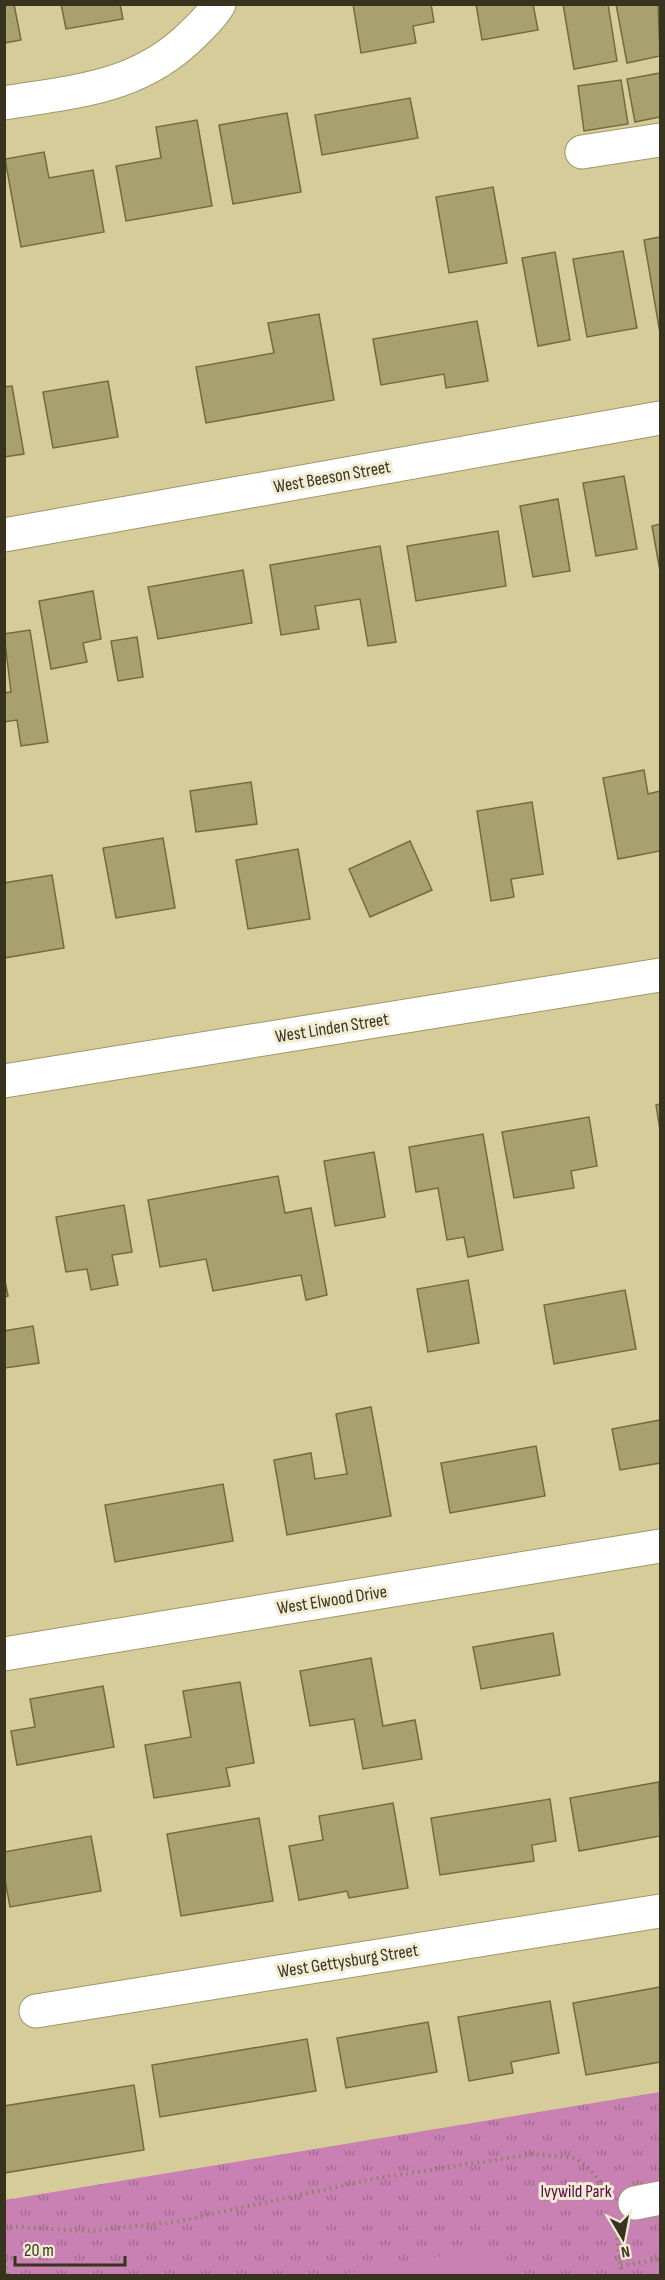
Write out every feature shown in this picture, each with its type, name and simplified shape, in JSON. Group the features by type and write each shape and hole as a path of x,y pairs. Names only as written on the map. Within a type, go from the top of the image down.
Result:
{"street":[{"path":"4,103 92,88 136,75 176,52 214,14 219,4"},
{"path":"582,153 660,140"},
{"name":"West Beeson Street","path":"4,535 660,418"},
{"name":"West Linden Street","path":"4,1081 660,975"},
{"name":"West Elwood Drive","path":"4,1654 660,1546"},
{"name":"West Gettysburg Street","path":"36,2011 660,1911"}],"path":[{"path":"4,2226 87,2231 175,2222 378,2178 534,2154 575,2158 634,2199"},
{"path":"615,2229 622,2276"},
{"path":"4,2255 8,2276"},
{"path":"621,2266 660,2259"}],"green space":[{"name":"Ivywild Park","path":"660,2092 660,2275 5,2276 5,2200"},
{"path":"491,2247 521,2270 522,2275 341,2275"}],"building":[{"path":"4,4 14,4 21,40 4,43"},
{"path":"61,4 120,4 123,19 66,29"},
{"path":"353,4 431,4 434,22 413,26 416,43 361,53"},
{"path":"476,4 533,4 538,30 482,40"},
{"path":"563,4 608,4 617,61 574,69"},
{"path":"616,4 658,4 660,56 627,63"},
{"path":"660,73 660,117 635,122 627,79"},
{"path":"621,80 628,124 584,131 578,86"},
{"path":"410,98 418,138 322,155 315,115"},
{"path":"287,113 301,192 233,204 219,125"},
{"path":"197,120 212,206 126,221 116,166 161,158 156,127"},
{"path":"44,152 49,178 93,170 104,232 21,247 5,159"},
{"path":"493,187 507,263 449,273 436,197"},
{"path":"660,237 660,333 644,240"},
{"path":"623,251 637,328 587,337 573,259"},
{"path":"555,252 570,340 538,346 522,258"},
{"path":"319,314 334,400 206,423 196,367 274,353 268,323"},
{"path":"477,321 488,381 446,388 444,374 381,385 373,339"},
{"path":"108,381 118,437 53,448 43,392"},
{"path":"12,386 24,454 4,457 4,387"},
{"path":"624,476 637,549 596,556 583,483"},
{"path":"558,499 570,571 533,577 520,506"},
{"path":"660,524 660,571 652,526"},
{"path":"498,531 506,586 416,601 407,546"},
{"path":"380,546 396,642 368,646 360,599 315,606 319,629 281,635 270,565"},
{"path":"243,570 252,623 158,639 148,587"},
{"path":"93,591 101,639 83,643 87,662 51,669 39,601"},
{"path":"30,630 48,742 21,746 17,720 4,722 4,693 11,692 4,634"},
{"path":"137,637 143,677 118,681 111,641"},
{"path":"644,770 648,794 660,791 660,851 618,859 603,778"},
{"path":"251,782 257,824 196,832 190,791"},
{"path":"532,802 543,874 511,879 514,897 491,901 477,811"},
{"path":"163,838 175,908 116,918 103,848"},
{"path":"410,841 432,890 370,917 349,869"},
{"path":"298,849 310,919 248,929 236,860"},
{"path":"52,875 64,948 4,958 4,883"},
{"path":"660,1104 660,1130 656,1105"},
{"path":"589,1117 597,1166 571,1171 574,1188 514,1198 502,1132"},
{"path":"483,1134 503,1250 468,1257 464,1237 447,1240 438,1188 416,1192 409,1147"},
{"path":"374,1152 385,1217 335,1226 324,1161"},
{"path":"278,1176 285,1213 311,1208 327,1295 306,1300 301,1275 213,1291 206,1259 160,1267 148,1200"},
{"path":"124,1205 132,1252 112,1255 118,1285 91,1290 87,1269 66,1272 56,1217"},
{"path":"4,1276 8,1296 4,1297"},
{"path":"468,1280 479,1343 428,1352 417,1289"},
{"path":"625,1290 636,1349 554,1364 544,1305"},
{"path":"33,1326 39,1363 5,1368 4,1331"},
{"path":"371,1407 391,1516 287,1535 274,1460 311,1453 315,1479 347,1474 336,1414"},
{"path":"660,1420 660,1463 620,1470 612,1429"},
{"path":"536,1446 545,1496 450,1513 441,1463"},
{"path":"223,1484 233,1541 115,1562 105,1505"},
{"path":"553,1633 560,1675 481,1689 473,1647"},
{"path":"371,1658 383,1726 415,1720 422,1759 363,1769 354,1719 310,1726 300,1671"},
{"path":"240,1682 254,1763 226,1768 230,1786 154,1798 145,1745 191,1737 183,1691"},
{"path":"103,1686 114,1747 17,1765 11,1731 35,1727 30,1699"},
{"path":"659,1782 660,1836 579,1851 570,1798"},
{"path":"550,1799 556,1841 532,1845 534,1861 440,1875 431,1818"},
{"path":"393,1803 408,1888 349,1898 347,1891 299,1900 289,1846 323,1840 319,1816"},
{"path":"259,1818 273,1901 181,1916 167,1834"},
{"path":"91,1836 101,1891 10,1907 4,1875 4,1852"},
{"path":"660,1987 660,2062 586,2075 573,2003"},
{"path":"550,2001 559,2053 511,2062 513,2073 469,2081 458,2017"},
{"path":"428,2022 437,2072 346,2088 337,2038"},
{"path":"307,2039 316,2091 160,2117 152,2065"},
{"path":"134,2085 144,2150 4,2173 4,2106"}]}
